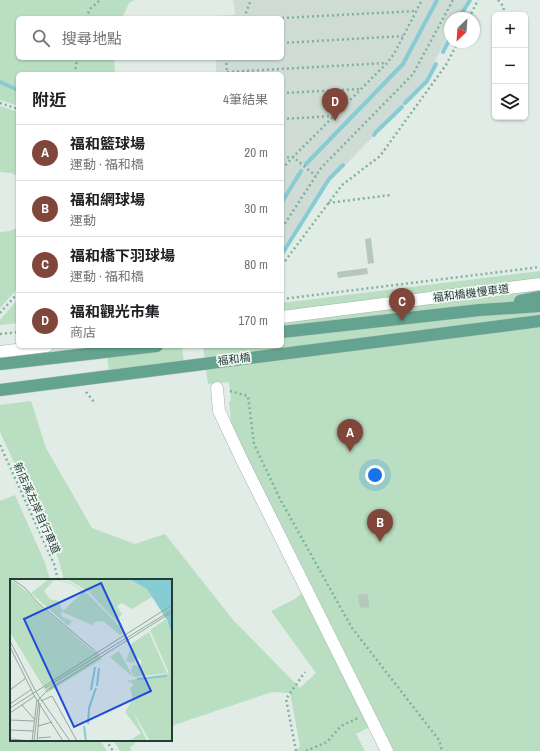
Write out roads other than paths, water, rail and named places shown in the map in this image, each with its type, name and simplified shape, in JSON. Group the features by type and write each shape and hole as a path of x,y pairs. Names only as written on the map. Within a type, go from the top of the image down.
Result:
{"main road":[{"path":"480,310 540,297"},
{"path":"284,332 480,310 540,306"},
{"name":"福和橋","path":"0,390 540,321"},
{"path":"0,364 140,348"}],"lane":[{"name":"福和橋機慢車道","path":"284,317 540,284"},
{"path":"0,352 31,348"},
{"path":"217,388 219,410 241,458 387,751"}],"waterway":[{"path":"306,164 403,64 437,0"},
{"path":"463,12 470,0"},
{"path":"443,52 445,48"},
{"path":"405,103 427,81 436,64"},
{"path":"0,82 16,89"},
{"path":"374,135 402,107"},
{"path":"284,251 329,179 343,165"},
{"path":"284,199 301,171"}],"place":[{"name":"福和觀光市集","path":"335,121"},
{"name":"福和橋下羽球場","path":"402,321"},
{"name":"福和籃球場","path":"350,452"},
{"name":"福和網球場","path":"380,542"}]}
